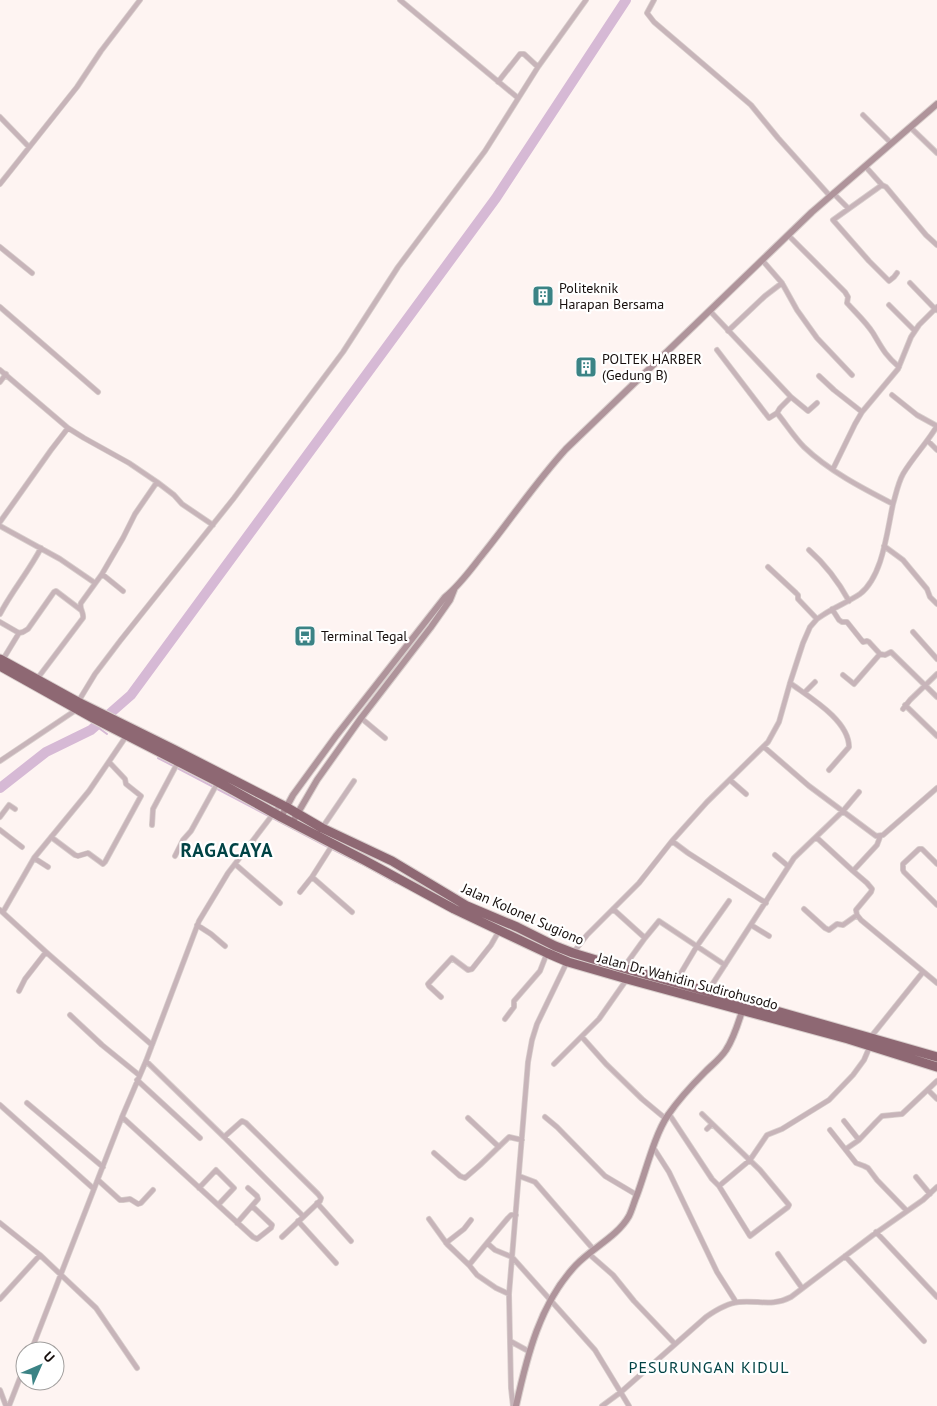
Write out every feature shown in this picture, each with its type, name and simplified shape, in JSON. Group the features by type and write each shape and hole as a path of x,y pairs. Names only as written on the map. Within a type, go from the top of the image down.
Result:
{"highway":[{"path":"1,666 37,679 78,705"},
{"path":"1,666 78,705 178,764 275,816"},
{"name":"Jalan Kolonel Sugiono","path":"94,714 127,726 322,828 392,861 467,906 570,958 623,968 707,992 744,1006"},
{"name":"Jalan Dr. Wahidin Sudirohusodo","path":"275,816 292,823 330,847 547,953 570,958 627,979 744,1006 870,1042 937,1067"},
{"path":"870,1042 937,1057"}],"main road":[{"path":"275,816 445,597 454,589 493,542 561,455 710,311 765,263 788,235 832,194 937,104"},
{"path":"292,823 296,813 334,755 431,627 450,600 454,589"},
{"path":"326,750 334,755"},
{"path":"515,1406 540,1321 551,1301 571,1271 620,1227 628,1217 653,1147 667,1116 726,1050 744,1006"}],"street":[{"path":"0,184 77,87 101,51 140,0"},
{"path":"400,0 518,98"},
{"path":"0,761 78,705 95,674 234,498 342,352 385,286 485,151 538,67 586,0"},
{"path":"654,0 647,13 654,22 757,112 778,138 848,208"},
{"path":"498,82 520,54 524,54 538,67"},
{"path":"862,114 891,143"},
{"path":"0,117 29,147"},
{"path":"910,128 937,154"},
{"path":"865,166 937,245"},
{"path":"882,185 834,218 833,221 889,281 897,273"},
{"path":"788,235 845,292 848,297 847,303 864,320 884,353 899,367"},
{"path":"0,247 32,273"},
{"path":"765,263 782,283 797,310 817,338 852,375"},
{"path":"728,331 759,301 782,283"},
{"path":"833,469 862,412 899,367 915,331 936,309 910,283"},
{"path":"889,305 915,331"},
{"path":"0,307 98,392"},
{"path":"710,311 791,397 808,411 817,403"},
{"path":"717,350 769,418 777,413 791,397"},
{"path":"0,370 68,428 130,464 174,495 182,504 213,524"},
{"path":"0,382 6,374"},
{"path":"819,376 862,412"},
{"path":"515,1406 511,1388 507,1293 509,1256 520,1176 521,1139 528,1062 537,1024 570,958 587,935 638,883 707,802 764,747 773,734 779,722 803,643 810,627 817,619 832,609 850,601 861,593 877,572 893,504 903,475 937,426 917,415 892,395"},
{"path":"777,413 806,448 833,469 893,504"},
{"path":"0,522 68,428"},
{"path":"928,441 937,450"},
{"path":"37,679 83,618 81,602 102,574 135,514 157,482"},
{"path":"0,526 41,548 95,583"},
{"path":"884,546 903,560 937,604"},
{"path":"0,614 8,599 33,564 41,548"},
{"path":"809,550 832,574 850,601"},
{"path":"768,567 798,595 798,599 817,619"},
{"path":"102,574 123,591"},
{"path":"1,666 19,633 28,629 54,591 81,610"},
{"path":"832,609 839,620 847,622 863,642 869,642 880,654 884,655 891,652 937,697"},
{"path":"0,622 19,633"},
{"path":"913,632 937,659"},
{"path":"843,675 854,684 880,654"},
{"path":"937,674 904,707 937,736"},
{"path":"804,693 815,682"},
{"path":"790,683 837,720 847,738 848,747 829,770"},
{"path":"361,718 385,738"},
{"path":"127,735 89,791 34,858 1,911 152,1045"},
{"path":"764,747 809,786 874,836 880,837"},
{"path":"51,837 74,855 78,856 88,853 100,864 106,862 141,796 126,784 125,779 109,762"},
{"path":"152,825 154,806 178,764"},
{"path":"730,780 746,794"},
{"path":"322,828 354,781"},
{"path":"175,856 217,784"},
{"path":"853,871 877,846 880,837 937,788"},
{"path":"707,992 766,903 788,866 799,852 843,811 859,792"},
{"path":"0,817 9,805 15,809"},
{"path":"35,1341 122,1117 146,1061 197,925 221,883 275,816"},
{"path":"0,830 22,847"},
{"path":"816,837 867,883 872,890 856,910 861,920 937,984"},
{"path":"672,841 766,903"},
{"path":"300,892 312,877 330,847"},
{"path":"937,864 920,849 903,864 902,868 937,905"},
{"path":"775,855 788,866"},
{"path":"34,858 48,867"},
{"path":"235,864 280,903"},
{"path":"312,877 352,912"},
{"path":"674,983 697,946 729,901"},
{"path":"613,909 645,938"},
{"path":"804,909 829,930 837,924 844,924 857,915"},
{"path":"623,968 659,921 725,964"},
{"path":"197,925 225,946"},
{"path":"751,925 769,936"},
{"path":"441,997 428,984 448,960 452,958 468,970 472,969 491,945 499,931"},
{"path":"18,991 46,952"},
{"path":"505,1019 514,1007 514,1001 540,970 547,953"},
{"path":"719,1186 750,1160 767,1136 829,1100 853,1075 864,1060 870,1042 923,972"},
{"path":"554,1064 599,1018 627,979"},
{"path":"70,1015 200,1138"},
{"path":"582,1037 606,1064 642,1099 655,1111 667,1116 719,1186 750,1236 788,1207 788,1203 750,1160 702,1114"},
{"path":"146,1061 303,1216"},
{"path":"846,1149 859,1140 881,1117 900,1115 937,1081"},
{"path":"928,1090 937,1099"},
{"path":"27,1103 103,1167"},
{"path":"0,1105 94,1189"},
{"path":"122,1117 252,1237 257,1239 272,1226 272,1223 252,1206"},
{"path":"545,1117 605,1176 637,1194"},
{"path":"468,1118 499,1147"},
{"path":"224,1137 242,1120 321,1198 282,1237"},
{"path":"844,1121 859,1140"},
{"path":"707,1129 712,1124"},
{"path":"830,1130 856,1163 868,1168 907,1211"},
{"path":"434,1153 460,1176 466,1178 509,1137 521,1139"},
{"path":"653,1147 672,1179 717,1272 736,1302"},
{"path":"199,1188 216,1170 221,1174 234,1188 218,1205"},
{"path":"520,1176 535,1182 634,1301 675,1344"},
{"path":"916,1177 930,1194"},
{"path":"98,1180 120,1200 130,1199 138,1204 154,1190"},
{"path":"602,1406 622,1394 675,1344 715,1311 736,1302 779,1302 791,1297 937,1187"},
{"path":"237,1223 258,1197 248,1188"},
{"path":"317,1203 351,1241"},
{"path":"469,1265 508,1218 514,1215"},
{"path":"429,1219 446,1243 479,1277 507,1293"},
{"path":"446,1243 472,1220"},
{"path":"298,1222 336,1263"},
{"path":"0,1224 62,1274 96,1308 137,1368"},
{"path":"877,1233 937,1297"},
{"path":"487,1243 495,1250 509,1256 595,1350 628,1404"},
{"path":"778,1254 802,1288"},
{"path":"0,1299 40,1255"},
{"path":"846,1257 924,1342"},
{"path":"510,1341 530,1352"},
{"path":"7,1406 15,1388"},
{"path":"0,1390 7,1406"}],"waterway":[{"path":"0,788 46,752 91,730 131,695 496,198 626,0"},
{"path":"96,726 107,734"},
{"path":"158,758 396,883"}],"place":[{"name":"Politeknik Harapan Bersama","path":"543,296"},
{"name":"POLTEK HARBER (Gedung B)","path":"586,367"},
{"name":"Terminal Tegal","path":"305,636"}],"district":[{"name":"RAGACAYA","path":"227,850"},
{"name":"PESURUNGAN KIDUL","path":"709,1367"}]}
